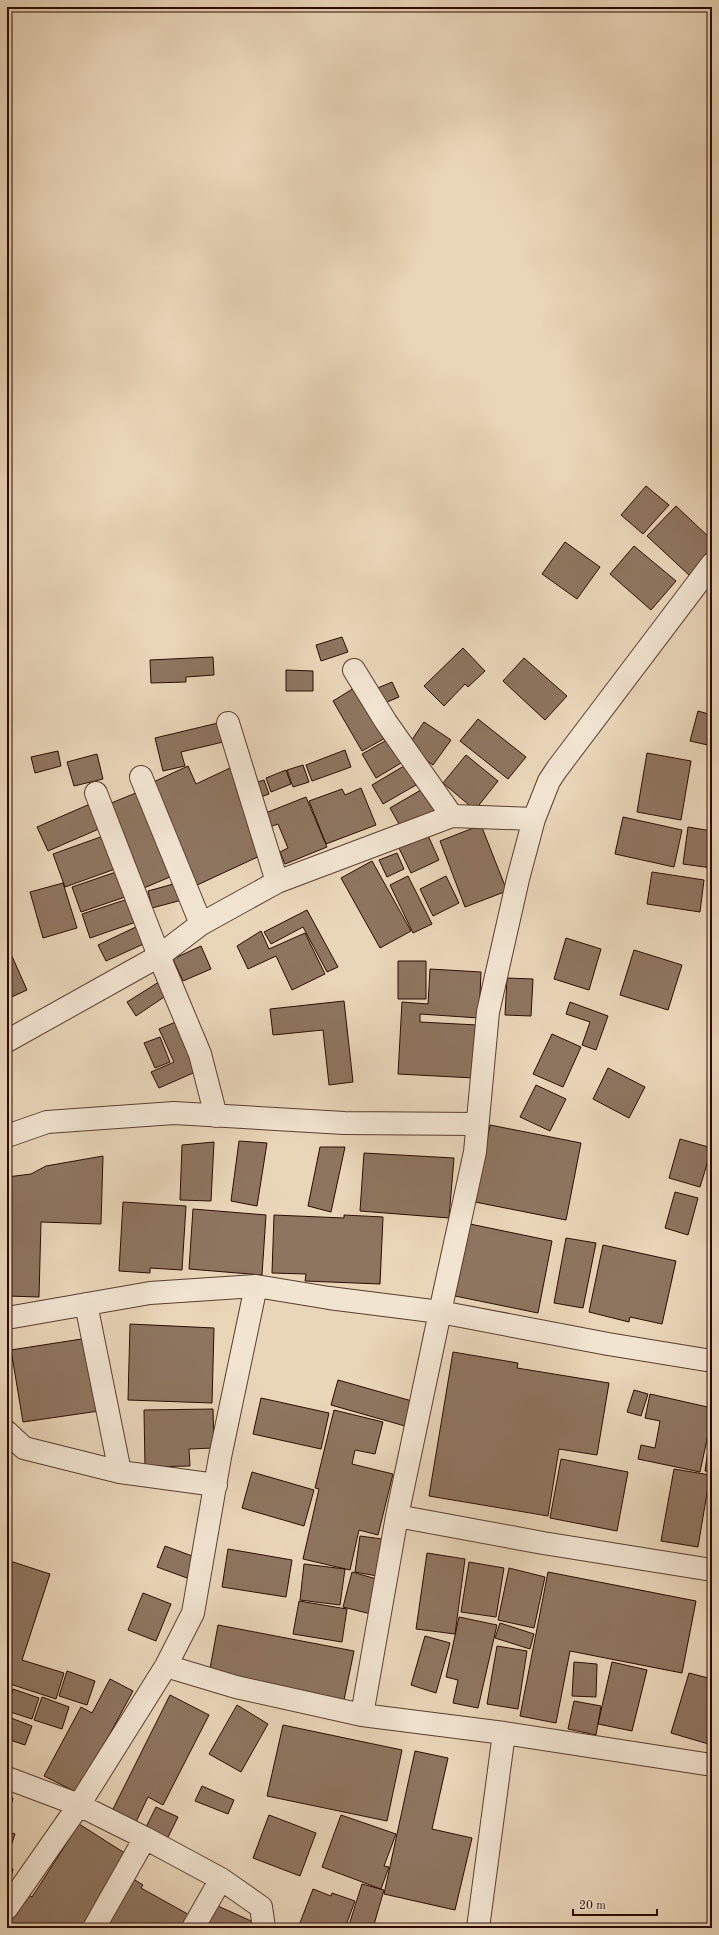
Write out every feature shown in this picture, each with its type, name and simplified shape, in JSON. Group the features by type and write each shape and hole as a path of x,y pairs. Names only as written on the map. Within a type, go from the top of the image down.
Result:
{"street":[{"path":"362,1715 397,1516 475,1152 488,1012 518,879 534,820 549,781 557,769 712,564"},
{"path":"354,670 386,722 452,816"},
{"path":"228,723 277,882"},
{"path":"141,777 201,924"},
{"path":"96,793 159,956 200,1054 216,1116"},
{"path":"7,1041 159,956 201,924 277,882 452,816 534,820"},
{"path":"7,1136 46,1122 174,1113 344,1122 477,1124"},
{"path":"7,1908 79,1805 166,1666 193,1613 220,1457 256,1286"},
{"path":"7,1318 150,1293 256,1286 329,1298 440,1312 608,1344 712,1361"},
{"path":"86,1304 120,1472"},
{"path":"7,1432 24,1448 120,1472 216,1485"},
{"path":"397,1516 543,1543 712,1570"},
{"path":"166,1666 236,1687 362,1715 504,1733 712,1764"},
{"path":"478,1928 504,1733"},
{"path":"7,1778 79,1805 221,1878 261,1907 264,1928"},
{"path":"94,1928 145,1838"},
{"path":"193,1928 221,1878"}],"building":[{"path":"646,486 669,505 643,534 621,515"},
{"path":"676,506 712,540 712,552 690,576 647,536"},
{"path":"565,542 600,567 577,599 542,574"},
{"path":"634,546 676,581 651,610 610,574"},
{"path":"342,637 348,652 321,661 316,645"},
{"path":"463,648 485,671 468,687 465,684 444,706 424,686"},
{"path":"213,657 214,675 186,677 186,682 151,683 150,660"},
{"path":"524,658 567,696 545,720 503,681"},
{"path":"286,670 313,671 313,691 286,691"},
{"path":"392,682 399,697 380,705 373,690"},
{"path":"359,685 389,736 362,751 333,701"},
{"path":"698,711 712,715 712,746 690,741"},
{"path":"478,719 526,757 508,779 460,741"},
{"path":"424,722 451,740 433,765 407,747"},
{"path":"218,723 223,742 181,752 185,766 163,771 155,738"},
{"path":"392,737 406,760 376,778 362,754"},
{"path":"345,750 351,767 312,781 306,765"},
{"path":"58,751 61,766 35,773 31,757"},
{"path":"647,753 691,761 681,820 637,812"},
{"path":"97,754 103,779 74,786 67,762"},
{"path":"466,755 498,781 475,810 443,783"},
{"path":"303,765 309,782 293,787 287,770"},
{"path":"188,766 196,784 230,768 255,822 264,854 195,886 147,785"},
{"path":"404,766 416,785 383,804 372,785"},
{"path":"286,770 291,784 271,792 266,778"},
{"path":"264,780 269,794 258,798 252,784"},
{"path":"426,787 439,810 403,831 390,808"},
{"path":"361,788 376,825 326,844 309,801 342,789 345,795"},
{"path":"143,790 177,874 144,888 109,804"},
{"path":"306,797 327,847 285,864 280,852 288,848 278,824 264,829 258,816"},
{"path":"90,804 101,828 48,851 37,827"},
{"path":"623,817 682,830 674,867 615,854"},
{"path":"481,825 507,891 465,907 440,841"},
{"path":"688,827 712,831 712,868 683,864"},
{"path":"426,831 439,860 411,873 397,844"},
{"path":"106,835 118,868 65,887 53,854"},
{"path":"397,853 404,869 387,877 379,860"},
{"path":"372,861 411,931 380,948 341,878"},
{"path":"119,871 128,896 81,912 72,887"},
{"path":"652,872 704,880 700,912 647,904"},
{"path":"408,876 432,924 413,933 390,885"},
{"path":"446,876 459,903 433,916 420,889"},
{"path":"63,883 77,928 43,938 30,892"},
{"path":"177,883 182,900 152,908 148,891"},
{"path":"131,898 139,921 90,938 82,914"},
{"path":"307,910 338,967 327,972 303,927 271,944 264,932"},
{"path":"140,925 148,942 106,961 98,945"},
{"path":"261,931 269,949 305,933 325,974 292,990 276,956 248,969 237,946"},
{"path":"566,938 601,949 589,990 554,979"},
{"path":"7,945 27,990 7,999"},
{"path":"201,946 211,969 183,981 173,959"},
{"path":"634,950 682,965 668,1010 620,995"},
{"path":"398,961 426,961 426,999 398,999"},
{"path":"430,969 481,972 479,1018 420,1014 420,1022 477,1025 474,1078 398,1074 402,1002 428,1004"},
{"path":"507,978 533,979 531,1016 505,1015"},
{"path":"162,980 170,993 136,1016 127,1002"},
{"path":"344,1001 353,1082 329,1085 323,1030 273,1035 270,1009"},
{"path":"570,1002 608,1016 596,1050 582,1045 590,1022 566,1014"},
{"path":"178,1021 200,1070 159,1088 151,1072 174,1062 159,1029"},
{"path":"552,1034 581,1047 563,1087 533,1074"},
{"path":"160,1037 170,1062 155,1068 144,1043"},
{"path":"608,1068 645,1087 629,1118 593,1099"},
{"path":"536,1085 566,1099 550,1131 520,1117"},
{"path":"490,1125 581,1143 566,1220 475,1202"},
{"path":"680,1139 712,1148 700,1187 669,1178"},
{"path":"239,1141 267,1143 257,1206 231,1201"},
{"path":"214,1142 211,1201 180,1200 182,1145"},
{"path":"320,1147 345,1147 331,1212 308,1206"},
{"path":"364,1153 454,1158 449,1218 360,1211"},
{"path":"103,1156 101,1224 41,1222 39,1297 7,1296 7,1177 31,1174 46,1166"},
{"path":"675,1192 698,1198 688,1235 665,1228"},
{"path":"123,1202 186,1206 182,1270 150,1268 150,1273 119,1271"},
{"path":"193,1209 266,1215 262,1275 189,1269"},
{"path":"274,1215 344,1218 344,1215 383,1217 380,1284 305,1281 306,1274 272,1273"},
{"path":"470,1224 552,1241 538,1313 455,1296"},
{"path":"566,1238 596,1243 583,1308 554,1303"},
{"path":"603,1245 676,1261 662,1324 630,1317 629,1322 589,1312"},
{"path":"130,1324 214,1328 212,1403 128,1400"},
{"path":"88,1338 99,1411 23,1422 11,1350"},
{"path":"453,1352 518,1363 517,1368 609,1383 597,1455 559,1449 548,1516 429,1496"},
{"path":"338,1380 412,1401 405,1426 331,1405"},
{"path":"634,1390 648,1394 641,1416 627,1412"},
{"path":"650,1394 712,1408 712,1416 700,1472 638,1459 641,1445 655,1448 660,1421 645,1418"},
{"path":"261,1398 329,1413 321,1449 253,1434"},
{"path":"213,1409 214,1448 189,1449 190,1466 145,1467 144,1410"},
{"path":"334,1410 383,1422 375,1454 355,1450 352,1464 393,1474 378,1535 359,1530 350,1570 303,1559 319,1489 315,1488"},
{"path":"712,1422 712,1472 705,1471"},
{"path":"561,1459 628,1472 617,1531 550,1518"},
{"path":"674,1469 710,1475 698,1547 661,1541"},
{"path":"252,1472 314,1490 304,1526 242,1508"},
{"path":"360,1536 382,1539 377,1576 355,1572"},
{"path":"165,1546 195,1557 187,1578 157,1567"},
{"path":"228,1549 292,1560 286,1597 222,1587"},
{"path":"427,1553 465,1559 455,1634 416,1629"},
{"path":"7,1560 50,1574 22,1660 64,1673 56,1699 7,1683"},
{"path":"469,1562 504,1568 496,1617 461,1612"},
{"path":"304,1564 345,1569 340,1605 300,1600"},
{"path":"509,1568 545,1577 534,1628 498,1620"},
{"path":"352,1572 380,1580 371,1614 343,1607"},
{"path":"548,1572 696,1601 682,1673 570,1651 556,1723 520,1716"},
{"path":"143,1593 171,1604 156,1641 128,1630"},
{"path":"299,1601 347,1609 342,1642 293,1634"},
{"path":"459,1617 497,1625 478,1708 453,1703 458,1680 446,1677"},
{"path":"500,1623 534,1634 530,1649 495,1638"},
{"path":"218,1625 354,1651 344,1700 209,1674"},
{"path":"425,1636 450,1643 436,1693 411,1685"},
{"path":"497,1646 527,1651 518,1709 487,1704"},
{"path":"574,1662 597,1664 596,1697 572,1696"},
{"path":"612,1662 647,1670 632,1731 598,1724"},
{"path":"67,1671 95,1681 87,1705 59,1696"},
{"path":"689,1673 712,1679 712,1745 671,1733"},
{"path":"110,1679 133,1691 78,1793 44,1776 81,1707 92,1713"},
{"path":"13,1689 39,1698 32,1719 7,1711"},
{"path":"170,1695 209,1715 163,1805 148,1797 136,1822 112,1811"},
{"path":"42,1697 69,1707 62,1729 34,1720"},
{"path":"574,1701 601,1706 596,1735 568,1729"},
{"path":"237,1705 268,1724 241,1772 209,1754"},
{"path":"11,1718 32,1726 25,1745 7,1739 7,1729"},
{"path":"283,1725 402,1750 387,1821 267,1796"},
{"path":"415,1751 448,1758 432,1829 472,1838 455,1910 384,1894"},
{"path":"202,1786 234,1800 228,1814 195,1801"},
{"path":"7,1796 13,1798 7,1819"},
{"path":"156,1807 178,1817 166,1841 144,1831"},
{"path":"269,1815 316,1833 300,1876 253,1858"},
{"path":"341,1815 396,1834 384,1866 389,1867 381,1889 322,1867"},
{"path":"79,1824 131,1857 85,1928 7,1928 7,1916 23,1892 32,1897"},
{"path":"7,1831 15,1834 7,1858"},
{"path":"7,1867 13,1869 8,1885 7,1885"},
{"path":"130,1877 143,1885 141,1888 193,1917 187,1928 110,1928 104,1924"},
{"path":"362,1884 384,1890 373,1928 348,1928"},
{"path":"313,1889 331,1896 332,1893 355,1901 345,1928 298,1928"},
{"path":"209,1902 260,1925 258,1928 196,1928"}]}
